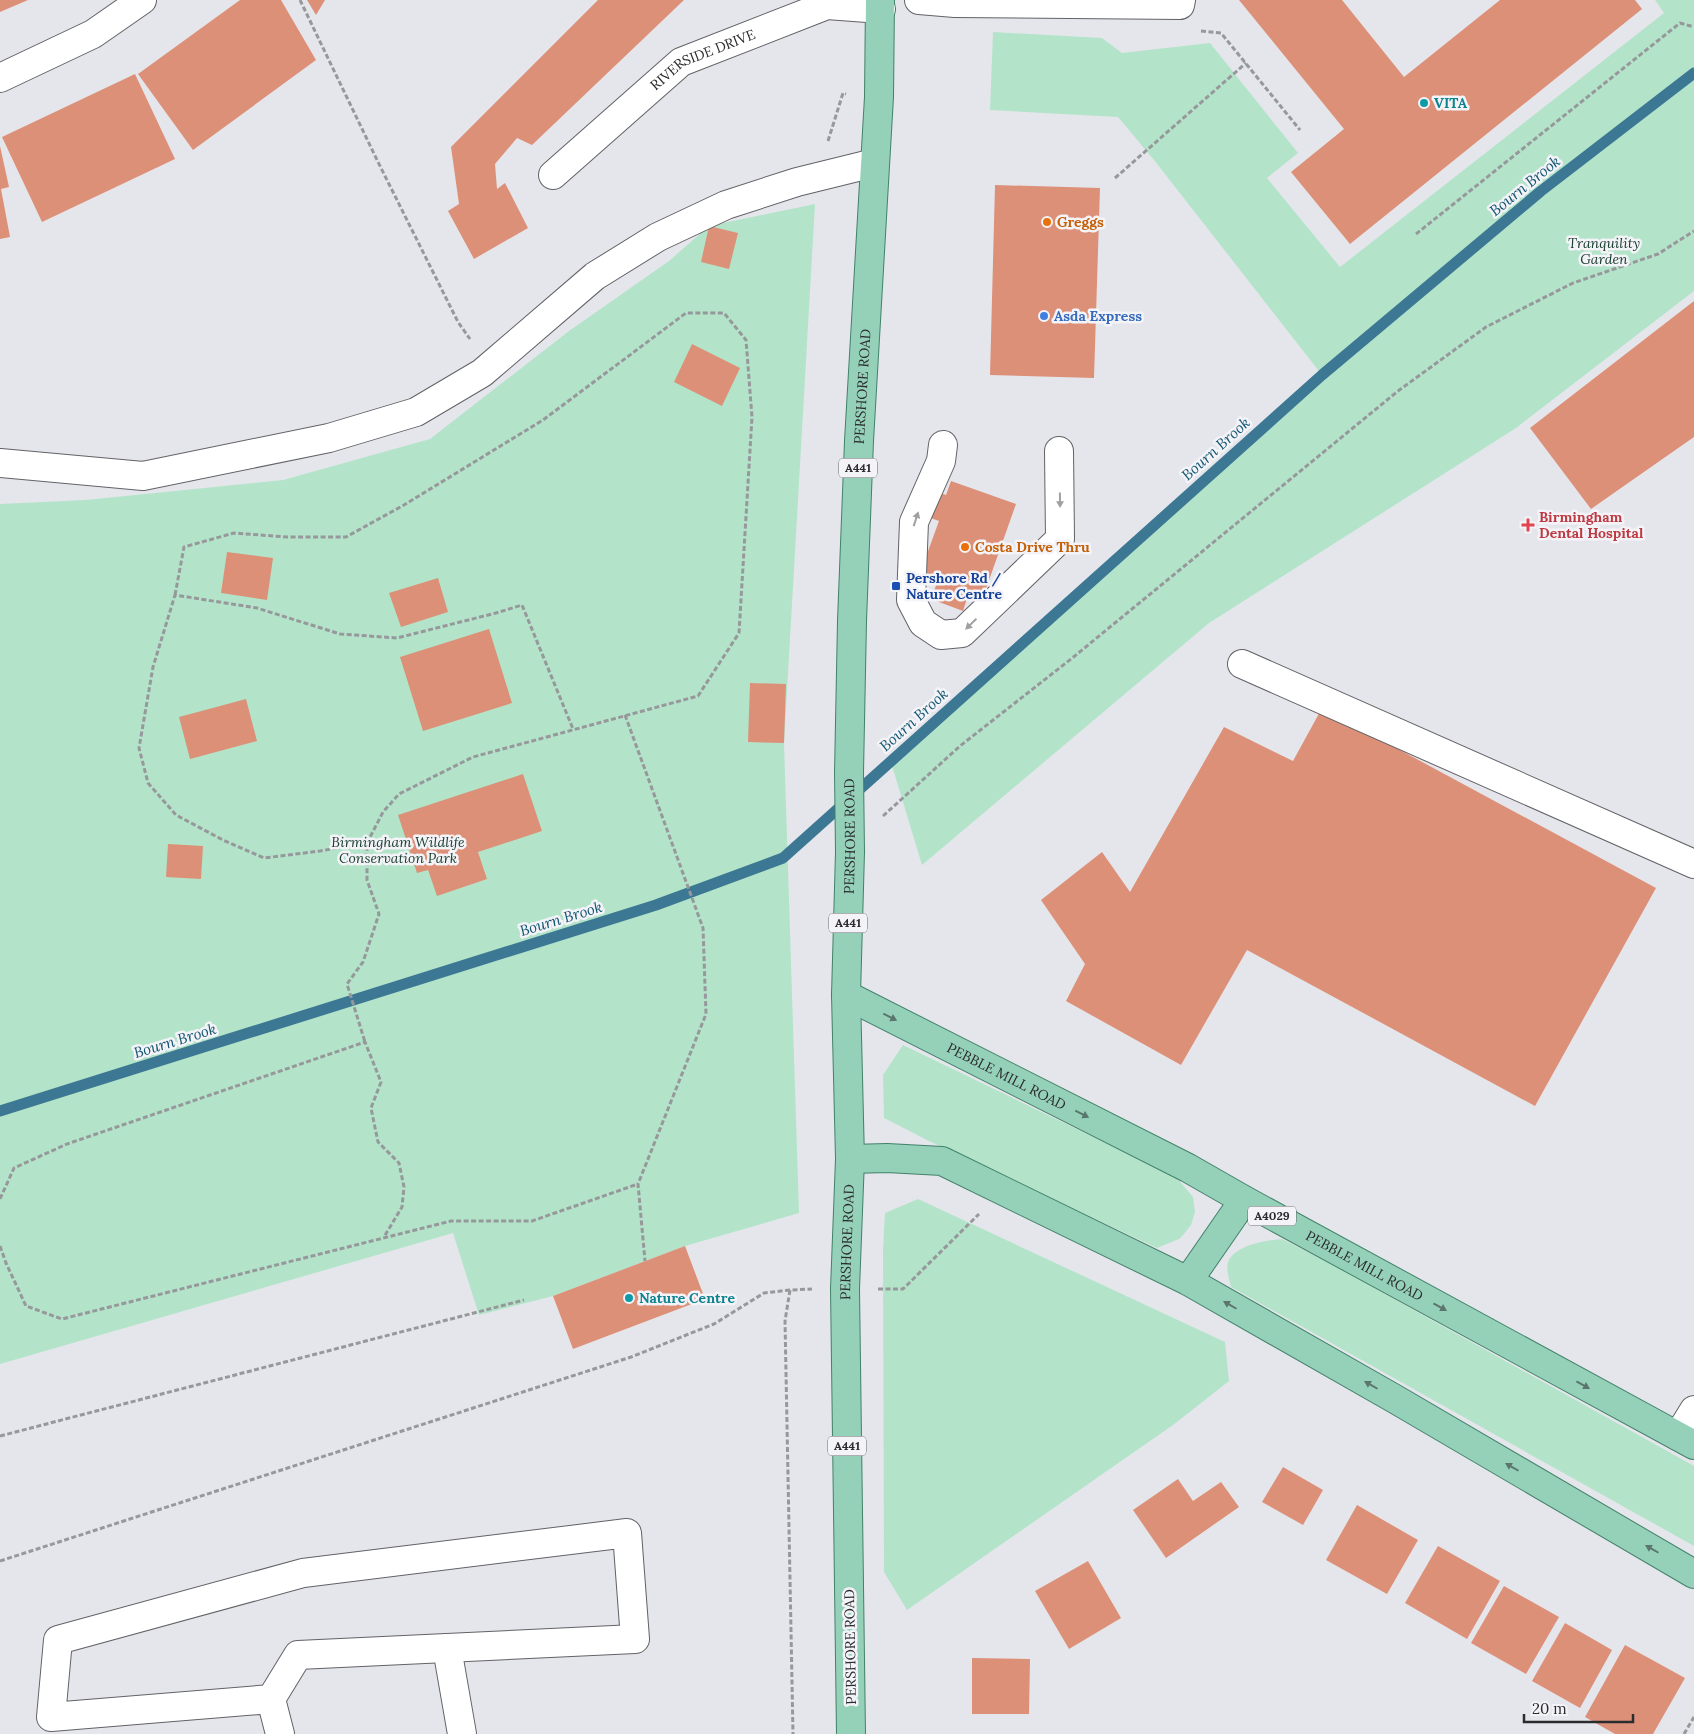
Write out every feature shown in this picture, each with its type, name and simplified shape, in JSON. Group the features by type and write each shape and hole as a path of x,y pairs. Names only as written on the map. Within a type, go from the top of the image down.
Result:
{"main road":[{"name":"PERSHORE ROAD","path":"851,1734 846,1289 850,1159 846,994 850,852 849,773 852,621 859,441 879,97 880,5"},
{"name":"PEBBLE MILL ROAD","path":"846,994 1188,1168 1686,1441"},
{"path":"850,1159 887,1158 942,1161 1188,1281 1395,1399 1694,1574"},
{"path":"1188,1281 1244,1200"}],"street":[{"path":"0,78 93,34 142,0"},
{"path":"919,0 955,3 1072,2 1180,5 1181,0"},
{"name":"RIVERSIDE DRIVE","path":"554,174 681,62 827,5 880,5"},
{"path":"0,463 143,476 329,438 416,412 482,373 594,276 658,237 726,205 797,182 874,163"},
{"path":"943,445 941,461 914,522 912,600 923,623 941,635 962,633 1060,539 1059,451"},
{"path":"1242,664 1694,864"},
{"path":"1686,1441 1694,1410"},
{"path":"271,1699 51,1717 58,1640 303,1573 626,1533 635,1639 298,1656 271,1699 280,1734"},
{"path":"447,1648 462,1734"}],"path":[{"path":"300,0 458,322"},
{"path":"1416,234 1680,23 1694,27"},
{"path":"1192,31 1222,32 1300,130"},
{"path":"1115,178 1246,63"},
{"path":"882,817 960,746 1087,647 1398,391 1486,326 1573,283 1658,254 1694,230"},
{"path":"367,843 264,858 176,815 148,783 139,748 153,667 175,595 184,547 234,533 287,537 346,536 404,505 543,420 686,313 724,313 746,340 752,417 739,634 698,696 472,757 399,794 383,812 367,843 367,880 379,914 363,962 347,984 365,1042 381,1082 371,1108 378,1142 399,1162 404,1187 402,1207 384,1238"},
{"path":"175,595 257,608 340,634 397,638 496,614 522,605 573,729"},
{"path":"625,715 703,928 706,1014 638,1184 645,1261"},
{"path":"0,1199 14,1168 67,1144 365,1042"},
{"path":"0,1246 26,1306 62,1318 451,1221 532,1221 638,1184"},
{"path":"903,1289 982,1212"},
{"path":"0,1561 631,1357 714,1324 764,1293 790,1290 846,1289"},
{"path":"790,1290 786,1321 793,1734"},
{"path":"0,1436 524,1300"},
{"path":"1684,1734 1694,1717"}],"green space":[{"name":"Tranquility Garden","path":"1655,0 1694,0 1694,291 1516,428 1209,623 922,865 890,759 1322,375 1154,160 1118,117 990,110 993,32 1102,38 1122,53 1210,43 1298,153 1267,178 1340,267 1664,13"},
{"name":"Birmingham Wildlife Conservation Park","path":"815,204 784,743 799,1213 685,1246 553,1296 479,1315 453,1233 0,1364 0,504 86,500 283,480 430,439 569,331 669,261 709,226"},
{"path":"903,1045 1176,1177 1193,1197 1195,1212 1191,1225 1179,1239 1157,1248 884,1118 883,1075"},
{"path":"918,1199 1225,1342 1229,1381 1173,1425 907,1610 884,1572 883,1250 885,1213"},
{"path":"1282,1239 1333,1265 1694,1466 1694,1546 1231,1287 1227,1266 1233,1255 1253,1244"}],"building":[{"path":"0,0 28,0 0,12"},
{"path":"240,0 281,0 316,60 193,150 138,74"},
{"path":"307,0 325,0 316,15"},
{"path":"598,0 684,0 532,145 517,138 495,164 497,189 505,183 528,228 474,259 448,211 459,204 451,147"},
{"name":"VITA","path":"1239,0 1342,0 1404,77 1500,0 1635,0 1642,9 1350,244 1291,172 1344,129"},
{"path":"135,74 175,159 42,222 2,137"},
{"path":"0,146 9,187 1,189 10,237 0,239"},
{"name":"Asda Express","path":"995,185 1100,188 1094,378 990,375"},
{"path":"709,226 738,233 729,269 701,262"},
{"path":"1694,301 1694,437 1591,509 1530,428"},
{"path":"692,344 740,368 722,406 674,382"},
{"name":"Costa Drive Thru","path":"951,481 1016,504 982,600 968,595 963,611 931,599 938,580 920,573 939,521 925,516 934,491 946,495"},
{"path":"227,552 273,558 267,600 221,593"},
{"path":"438,578 448,612 401,627 389,593"},
{"path":"489,629 512,703 423,731 400,657"},
{"path":"750,683 786,684 784,743 748,742"},
{"path":"246,699 257,741 190,759 179,717"},
{"path":"1322,708 1656,888 1535,1106 1247,950 1181,1065 1066,1001 1085,964 1041,900 1102,852 1130,892 1224,727 1293,761"},
{"path":"523,774 542,831 478,852 487,879 437,896 428,870 417,873 398,815"},
{"path":"168,844 203,846 201,879 166,877"},
{"name":"Nature Centre","path":"685,1246 705,1299 573,1349 553,1296"},
{"path":"1283,1467 1323,1490 1303,1525 1262,1502"},
{"path":"1178,1479 1193,1501 1221,1482 1239,1507 1166,1558 1133,1510"},
{"path":"1357,1505 1418,1540 1387,1594 1326,1560"},
{"path":"1438,1546 1500,1581 1467,1639 1405,1603"},
{"path":"1088,1561 1121,1618 1069,1649 1035,1591"},
{"path":"1504,1586 1559,1617 1526,1674 1471,1643"},
{"path":"1565,1623 1612,1650 1580,1708 1532,1681"},
{"path":"1625,1645 1685,1678 1653,1734 1615,1734 1585,1717"},
{"path":"972,1658 1030,1659 1029,1714 972,1714"}],"waterway":[{"name":"Bourn Brook","path":"0,1111 656,905 783,858 1322,375 1541,191 1694,73"}],"place":[{"name":"VITA","path":"1424,103"},
{"name":"Greggs","path":"1047,222"},
{"name":"Asda Express","path":"1044,316"},
{"name":"Birmingham Dental Hospital","path":"1528,525"},
{"name":"Costa Drive Thru","path":"965,547"},
{"name":"Pershore Rd / Nature Centre","path":"896,586"},
{"name":"Nature Centre","path":"629,1298"}]}
